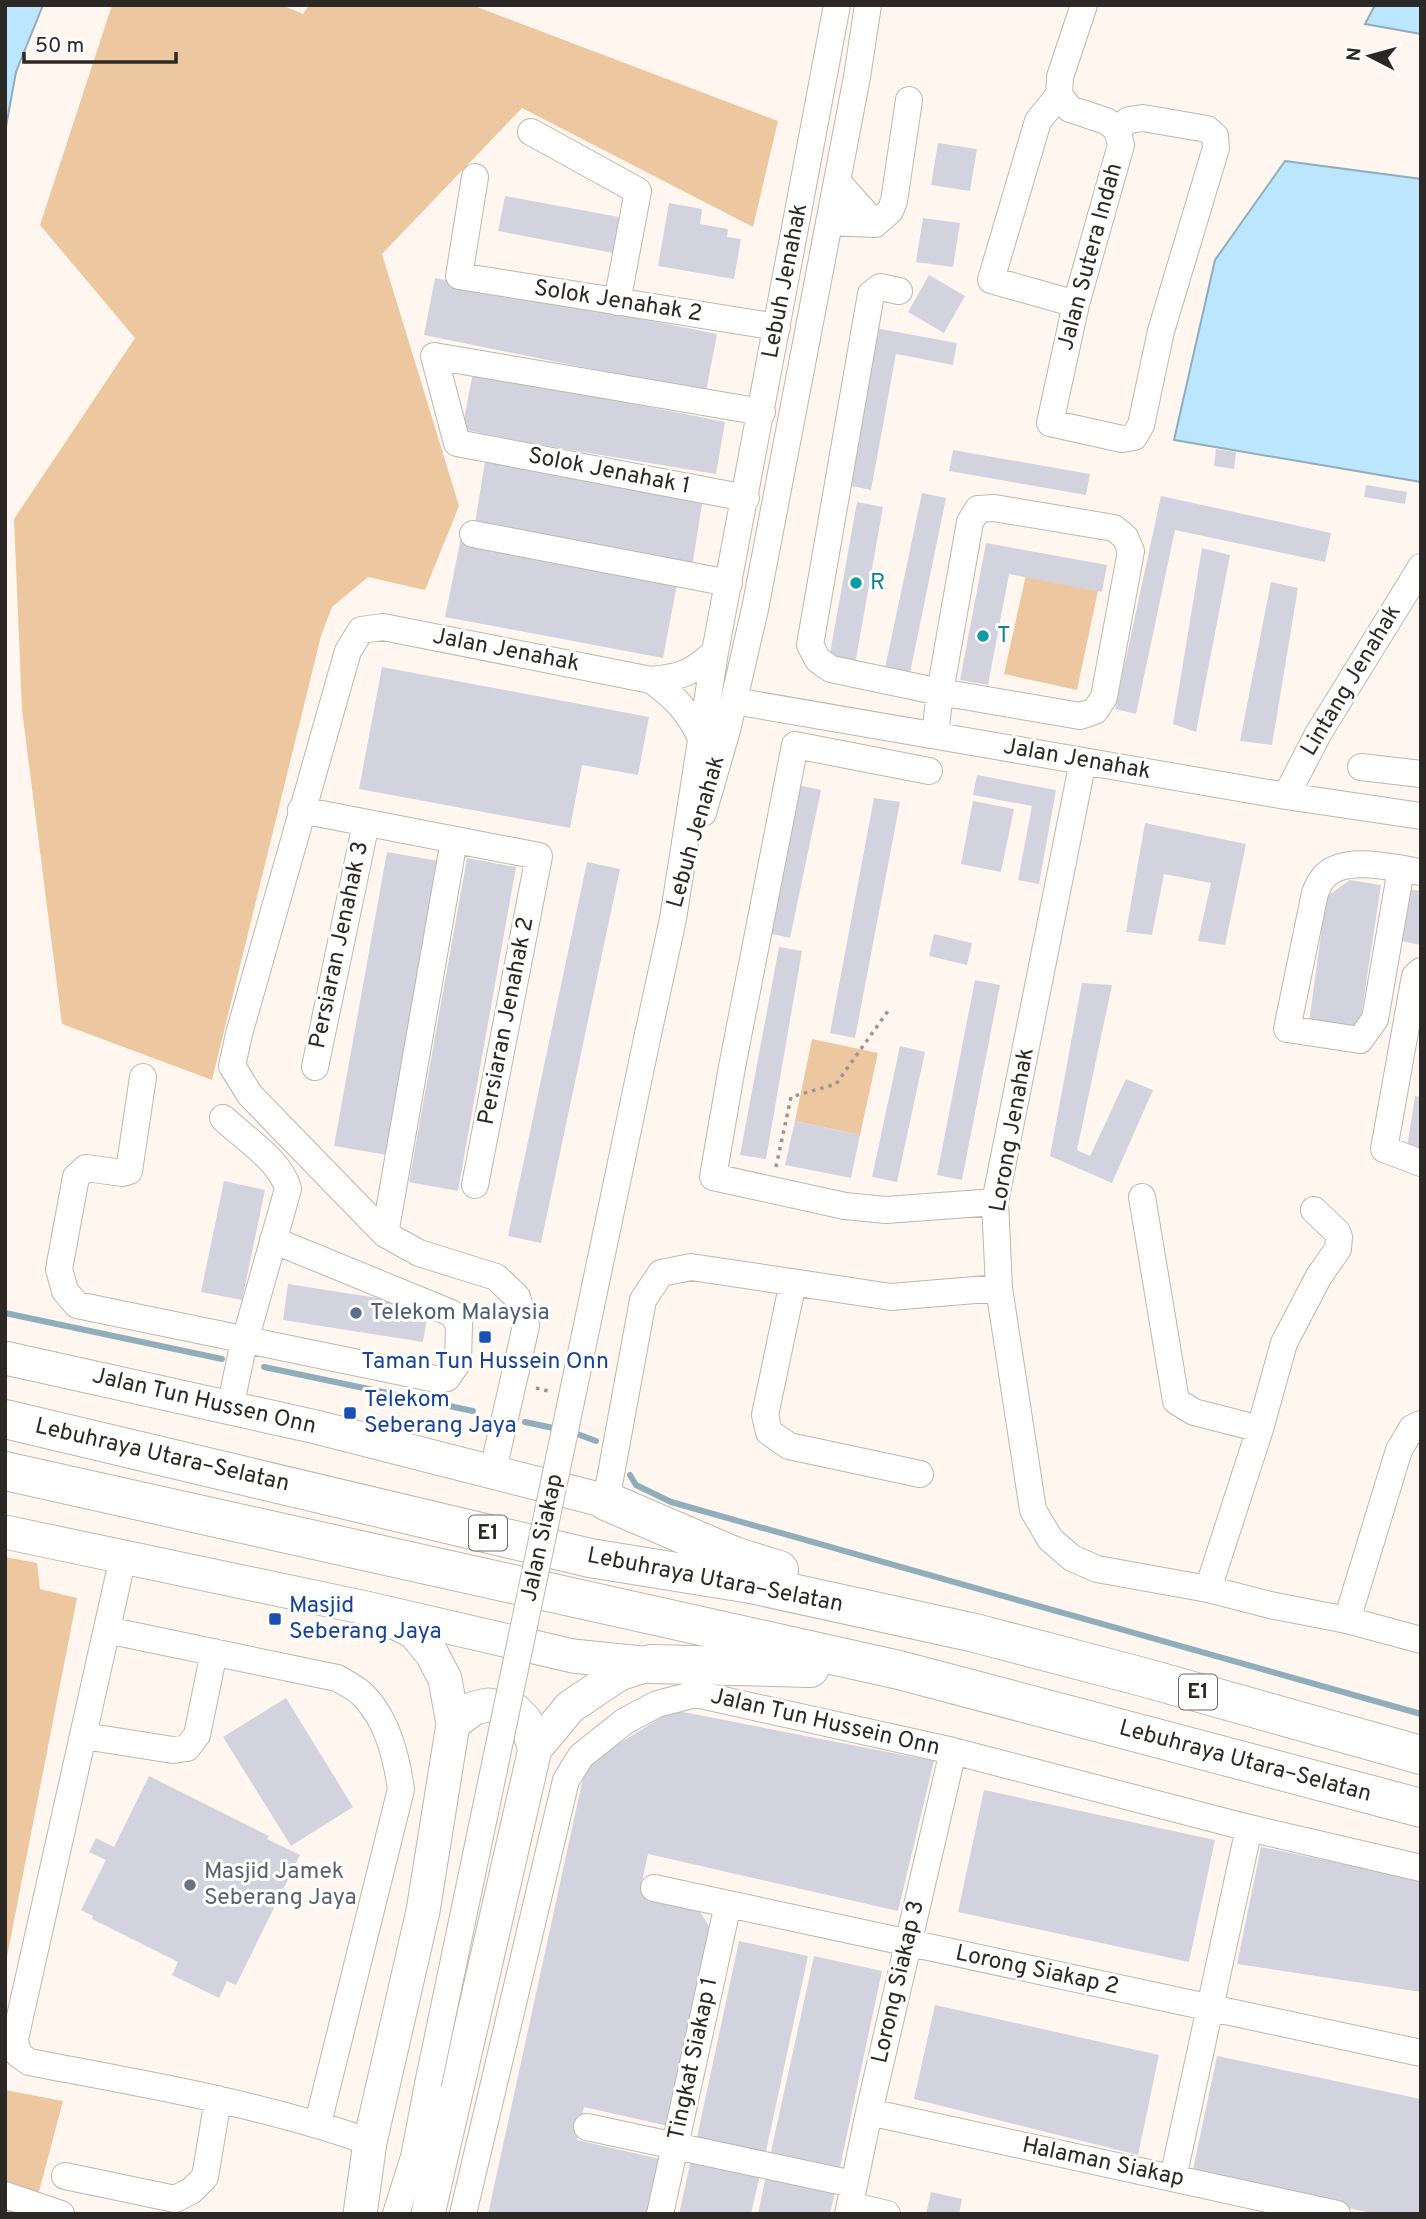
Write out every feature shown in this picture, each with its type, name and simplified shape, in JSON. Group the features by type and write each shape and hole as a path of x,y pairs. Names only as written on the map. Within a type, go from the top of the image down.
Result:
{"highway":[{"name":"Lebuhraya Utara–Selatan","path":"5,1419 590,1558 751,1584 975,1633 1421,1755"},
{"name":"Lebuhraya Utara–Selatan","path":"5,1471 900,1670 1421,1808"},
{"path":"606,1501 734,1556 975,1633"},
{"path":"651,1664 900,1670"}],"main road":[{"name":"Jalan Tun Hussen Onn","path":"5,1358 493,1470 606,1501"},
{"path":"5,1532 366,1608 573,1656 651,1664"},
{"path":"359,2214 370,2141 423,1911 453,1724 445,1679 432,1654 414,1632 366,1608"},
{"path":"428,2214 535,1749 570,1707 620,1674 651,1664"},
{"path":"453,1724 474,1708 488,1705 515,1710 525,1720 535,1749"}],"street":[{"name":"Lebuh Jenahak","path":"673,919 715,652 837,5"},
{"name":"Lebuh Jenahak","path":"673,919 727,730 755,609 857,77 868,5"},
{"path":"1084,5 1059,77 1059,95 1070,109 1106,121 1117,129"},
{"path":"1059,95 1038,121 991,280 1076,304"},
{"path":"829,222 875,224 890,211 894,201 909,100"},
{"name":"Jalan Sutera Indah","path":"1143,118 1207,129 1215,136 1216,148 1161,331 1142,425 1135,437 1122,439 1050,423 1076,304 1121,145 1117,129 1129,120 1143,118"},
{"path":"531,132 638,191 617,302"},
{"name":"Solok Jenahak 2","path":"475,177 459,276 777,327"},
{"path":"837,181 875,224"},
{"path":"899,290 880,288 871,294 810,645 818,660 831,669 940,692 1080,716 1095,711 1104,697 1131,551 1125,537 1114,528 994,508 978,509 970,522 940,692 935,735"},
{"name":"Solok Jenahak 1","path":"746,498 457,443 434,356 762,411"},
{"path":"473,534 729,583"},
{"name":"Lintang Jenahak","path":"1286,796 1318,734 1421,567"},
{"name":"Jalan Jenahak","path":"301,810 348,651 361,630 383,626 651,680 675,678 697,668 715,652"},
{"name":"Jalan Jenahak","path":"651,680 681,704 693,720 701,738"},
{"name":"Jalan Jenahak","path":"734,701 1286,796 1421,816"},
{"path":"929,771 795,745 713,1177 845,1206 886,1210 995,1202"},
{"name":"Lorong Jenahak","path":"1083,761 995,1202 999,1288 1034,1510 1050,1539 1072,1558 1097,1569 1208,1589"},
{"path":"1361,767 1421,774"},
{"path":"385,1234 454,840 301,810 232,1066 250,1095 385,1234 419,1253 496,1277 517,1297 526,1326 493,1470"},
{"name":"Persiaran Jenahak 3","path":"315,1067 366,823"},
{"name":"Persiaran Jenahak 2","path":"454,840 538,856 475,1185"},
{"path":"1352,864 1411,871 1387,952 1375,1019 1360,1040 1287,1029 1315,893 1324,877 1352,864"},
{"name":"Jalan Siakap","path":"409,2214 414,2157 428,2084 673,919"},
{"path":"1387,952 1421,957"},
{"path":"1421,971 1415,976 1384,1149 1421,1163"},
{"path":"143,1077 129,1171 123,1173 86,1168 76,1177 59,1269 65,1291 77,1305 436,1379 447,1378 458,1362 458,1324 451,1312 273,1240"},
{"path":"223,1118 285,1176 288,1189 230,1408"},
{"path":"1142,1197 1176,1401 1194,1412 1260,1429"},
{"path":"1314,1210 1337,1232 1338,1249 1319,1276 1284,1343 1260,1429 1208,1589 1270,1605 1347,1620 1421,1640"},
{"path":"606,1501 643,1300 661,1273 691,1267 891,1297 999,1288"},
{"path":"793,1282 765,1415 769,1432 789,1446 920,1474"},
{"path":"1347,1620 1398,1450 1412,1428 1421,1424"},
{"path":"123,1557 15,2039 18,2054 29,2062 218,2099 318,2123 370,2141"},
{"path":"107,1630 337,1678 364,1695 381,1719 397,1758 401,1789 318,2123"},
{"path":"84,1736 173,1751 187,1748 197,1735 193,1699 214,1652"},
{"name":"Jalan Tun Hussein Onn","path":"463,2214 566,1780 581,1756 625,1721 657,1704 696,1694 953,1751 1249,1828 1421,1868"},
{"name":"Lorong Siakap 3","path":"850,2201 953,1751"},
{"path":"1173,2178 1249,1828"},
{"name":"Lorong Siakap 2","path":"654,1888 1421,2053"},
{"name":"Tingkat Siakap 1","path":"660,2214 728,1904"},
{"path":"65,2176 175,2199 191,2191 205,2177 218,2099"},
{"name":"Halaman Siakap","path":"869,2112 1173,2178 1239,2204 1337,2214"},
{"path":"587,2127 675,2146 887,2214"},
{"name":"Jalan Siakap","path":"396,2214 414,2157"},
{"path":"5,2194 61,2214"}],"path":[{"path":"771,1190 791,1097 836,1084 888,1011"}],"shaded area":[{"path":"112,5 282,5 303,14 309,5 472,5 778,121 753,227 522,108 382,254 459,506 425,590 368,577 332,607 321,636 212,1080 62,1024 22,710 14,519 135,338 40,225"},
{"path":"1027,570 1099,586 1077,690 1004,674"},
{"path":"812,1039 878,1053 860,1135 795,1121"},
{"path":"5,1557 37,1563 40,1589 77,1598 5,1967"},
{"path":"5,2090 63,2101 33,2214 5,2214"}],"water":[{"path":"5,5 43,5 16,72 5,132"},
{"path":"1375,5 1421,5 1421,34 1365,24"},
{"path":"1285,161 1421,179 1421,482 1174,440 1215,260"}],"building":[{"path":"938,143 977,149 970,191 931,185"},
{"path":"505,196 619,217 613,253 498,231"},
{"path":"669,203 702,209 700,224 728,229 727,237 741,239 734,279 658,266"},
{"path":"923,218 960,223 953,267 916,262"},
{"path":"929,275 965,296 944,333 908,312"},
{"path":"435,278 717,334 706,392 424,335"},
{"path":"875,328 957,343 953,365 896,354 871,490 847,485"},
{"path":"473,372 725,422 716,474 462,429"},
{"path":"1216,449 1236,452 1234,469 1214,466"},
{"path":"953,450 1090,474 1086,495 949,471"},
{"path":"486,455 704,492 692,567 474,530"},
{"path":"1366,485 1407,492 1405,504 1364,497"},
{"path":"922,493 946,498 910,673 885,668"},
{"path":"1161,496 1331,533 1325,562 1175,530 1136,714 1115,709"},
{"name":"R","path":"857,502 883,507 855,664 829,659"},
{"path":"461,537 678,579 663,658 445,617"},
{"name":"T","path":"986,543 1107,565 1102,592 1009,574 988,685 960,680"},
{"path":"1202,548 1230,555 1196,732 1173,724"},
{"path":"1271,582 1298,588 1272,745 1240,741"},
{"path":"382,667 649,717 638,775 582,765 570,828 359,789"},
{"path":"977,775 1056,790 1039,884 1018,880 1032,806 973,795"},
{"path":"798,785 821,790 790,938 768,933"},
{"path":"874,798 900,802 855,1038 830,1033"},
{"path":"973,801 1014,809 1001,872 961,864"},
{"path":"1145,823 1246,844 1225,945 1198,941 1211,883 1164,874 1152,935 1126,932"},
{"path":"387,852 439,861 387,1155 334,1146"},
{"path":"467,858 516,867 458,1191 409,1182"},
{"path":"587,862 620,869 541,1243 508,1236"},
{"path":"1350,880 1381,885 1359,1030 1309,1023 1326,897"},
{"path":"1402,888 1421,891 1421,945 1400,941"},
{"path":"934,934 972,943 967,965 929,956"},
{"path":"779,947 802,951 766,1159 740,1155"},
{"path":"975,980 1000,985 962,1180 937,1175"},
{"path":"1082,983 1112,985 1077,1150 1090,1156 1126,1079 1153,1090 1112,1183 1050,1156"},
{"path":"900,1046 925,1052 897,1182 872,1177"},
{"path":"1415,1096 1421,1097 1421,1156 1406,1154"},
{"path":"795,1121 860,1135 851,1178 785,1165"},
{"path":"224,1181 265,1190 242,1300 201,1292"},
{"name":"Telekom Malaysia","path":"288,1284 429,1306 423,1342 283,1320"},
{"path":"286,1698 353,1807 291,1846 223,1737"},
{"path":"673,1710 934,1761 898,1911 648,1854 640,1891 694,1902 712,1931 668,2126 584,2107 577,2140 660,2159 648,2214 488,2214 586,1764"},
{"name":"Masjid Jamek Seberang Jaya","path":"149,1776 269,1836 267,1839 300,1855 236,1985 227,1981 219,1998 172,1975 178,1962 92,1919 93,1916 81,1910 106,1860 89,1852 96,1838 114,1847"},
{"path":"984,1790 1215,1840 1189,1962 958,1912"},
{"path":"1261,1847 1421,1880 1421,1992 1237,1964"},
{"path":"739,1941 808,1956 765,2156 696,2142"},
{"path":"814,1956 882,1971 839,2172 770,2156"},
{"path":"935,2005 1159,2055 1138,2155 914,2099"},
{"path":"1217,2056 1421,2099 1419,2214 1376,2214 1192,2174"},
{"path":"691,2160 760,2175 751,2214 679,2214"},
{"path":"766,2176 835,2191 830,2214 758,2214"},
{"path":"931,2192 962,2199 959,2214 926,2214"}],"waterway":[{"path":"5,1313 222,1359"},
{"path":"264,1367 473,1411"},
{"path":"525,1422 558,1429"},
{"path":"572,1432 596,1441"},
{"path":"630,1475 636,1485 671,1502 1421,1714"}],"place":[{"name":"R","path":"856,583"},
{"name":"T","path":"983,636"},
{"name":"Telekom Malaysia","path":"356,1313"},
{"name":"Taman Tun Hussein Onn","path":"485,1337"},
{"name":"Telekom Seberang Jaya","path":"350,1413"},
{"name":"Masjid Seberang Jaya","path":"275,1619"},
{"name":"Masjid Jamek Seberang Jaya","path":"190,1885"}]}
